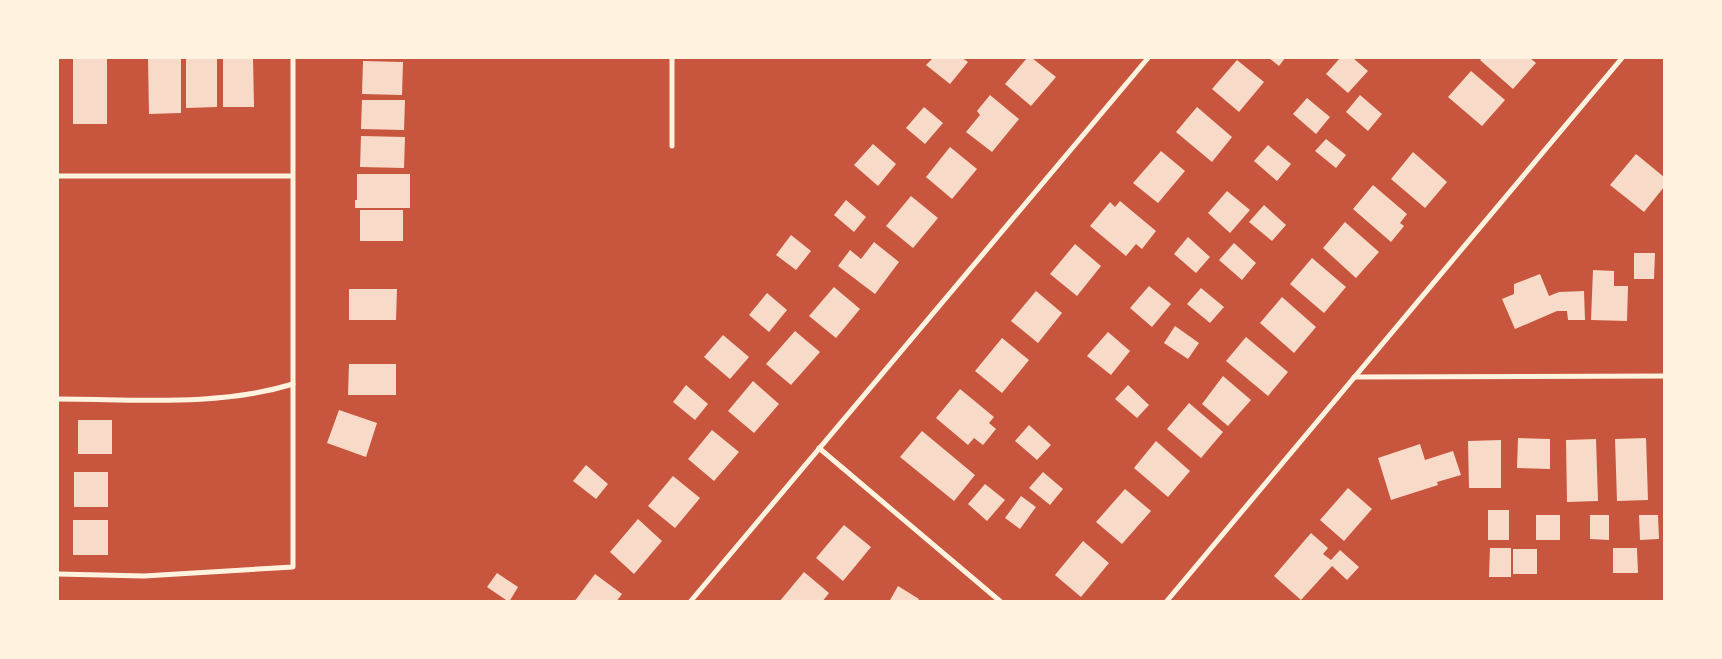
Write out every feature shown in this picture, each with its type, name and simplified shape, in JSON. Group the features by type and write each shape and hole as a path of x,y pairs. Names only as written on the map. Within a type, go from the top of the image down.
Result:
{"street":[{"path":"58,574 144,576 293,566 293,58"},
{"path":"672,58 672,146"},
{"path":"690,602 1148,58"},
{"path":"1166,602 1622,58"},
{"path":"58,176 292,176"},
{"path":"1354,377 1664,376"},
{"path":"58,399 215,399 269,392 293,384"},
{"path":"819,448 1001,602"}],"building":[{"path":"73,58 107,58 107,124 73,124"},
{"path":"148,58 181,58 181,113 149,114"},
{"path":"186,58 217,58 217,107 186,108"},
{"path":"223,58 253,58 254,107 223,107"},
{"path":"933,58 962,58 968,62 950,84 926,65"},
{"path":"1027,58 1032,58 1056,77 1031,106 1005,84"},
{"path":"1269,58 1285,58 1279,66"},
{"path":"1340,58 1353,58 1368,71 1348,93 1326,74"},
{"path":"1482,58 1530,58 1536,63 1513,89 1480,60"},
{"path":"1237,60 1264,82 1239,112 1212,89"},
{"path":"363,61 403,62 402,95 362,94"},
{"path":"1471,71 1505,100 1482,126 1448,97"},
{"path":"990,95 1019,119 992,152 966,132 980,115 977,111"},
{"path":"1360,95 1382,114 1368,131 1346,112"},
{"path":"1307,98 1330,117 1316,134 1293,114"},
{"path":"362,100 405,100 404,130 361,129"},
{"path":"924,107 943,123 925,144 906,128"},
{"path":"1197,107 1232,137 1212,162 1176,132"},
{"path":"361,136 405,137 404,168 360,167"},
{"path":"1326,139 1346,155 1336,168 1315,151"},
{"path":"873,144 896,164 878,186 854,165"},
{"path":"1268,145 1291,164 1277,181 1254,161"},
{"path":"950,147 977,169 952,199 926,177"},
{"path":"1161,151 1185,171 1158,203 1133,183"},
{"path":"1413,152 1447,182 1425,208 1391,179"},
{"path":"1636,154 1664,177 1664,187 1644,212 1610,185"},
{"path":"357,174 410,174 410,208 355,208 355,200 357,200"},
{"path":"1373,185 1407,214 1400,223 1404,226 1391,242 1353,209"},
{"path":"1227,191 1250,210 1230,233 1208,213"},
{"path":"911,196 938,218 913,248 886,226"},
{"path":"846,200 866,217 854,232 834,215"},
{"path":"1120,201 1156,231 1142,249 1136,244 1126,256 1090,226 1110,202 1115,207"},
{"path":"1264,205 1286,225 1272,241 1249,222"},
{"path":"360,210 403,210 403,241 360,241"},
{"path":"1345,222 1379,252 1356,278 1323,248"},
{"path":"791,235 811,251 796,270 776,255"},
{"path":"1188,237 1210,257 1196,273 1174,254"},
{"path":"874,242 899,262 875,294 838,266 850,250 861,259"},
{"path":"1234,243 1256,263 1242,280 1219,260"},
{"path":"1075,244 1101,266 1077,296 1050,274"},
{"path":"1634,253 1655,253 1654,279 1634,279"},
{"path":"1312,258 1346,287 1324,313 1290,284"},
{"path":"1593,270 1614,271 1614,286 1628,286 1627,321 1591,320"},
{"path":"1540,274 1549,296 1559,292 1584,291 1585,320 1568,320 1567,311 1557,311 1515,329 1502,299 1514,294 1514,284"},
{"path":"1149,286 1171,304 1152,327 1130,308"},
{"path":"834,287 860,309 836,338 809,316"},
{"path":"1201,288 1224,307 1210,323 1187,304"},
{"path":"349,289 397,289 396,320 349,320"},
{"path":"1036,291 1062,313 1038,343 1011,321"},
{"path":"767,293 787,310 769,332 749,315"},
{"path":"1282,297 1316,327 1294,353 1260,323"},
{"path":"1175,326 1199,343 1188,359 1164,343"},
{"path":"795,331 820,352 791,385 766,364"},
{"path":"1108,332 1130,351 1111,375 1087,356"},
{"path":"723,335 749,357 730,379 704,357"},
{"path":"1246,337 1288,372 1268,396 1226,361"},
{"path":"1002,338 1029,360 1002,393 975,371"},
{"path":"349,364 396,364 396,395 348,395"},
{"path":"1223,376 1251,400 1228,426 1202,404"},
{"path":"753,381 779,404 754,433 728,411"},
{"path":"686,385 708,404 695,420 673,402"},
{"path":"1128,385 1149,405 1137,418 1115,399"},
{"path":"960,389 994,417 989,423 996,429 983,445 974,438 968,445 936,418"},
{"path":"1189,403 1223,432 1201,458 1167,429"},
{"path":"339,410 377,423 366,457 327,443"},
{"path":"78,420 112,420 112,454 78,454"},
{"path":"1029,425 1051,445 1037,460 1015,441"},
{"path":"712,430 739,452 714,481 688,459"},
{"path":"922,431 975,475 954,501 900,457"},
{"path":"1518,438 1550,439 1550,469 1517,468"},
{"path":"1646,438 1648,500 1617,501 1615,439"},
{"path":"1596,439 1598,501 1567,502 1566,440"},
{"path":"1501,440 1501,488 1469,488 1468,441"},
{"path":"1156,441 1190,471 1168,497 1134,468"},
{"path":"1420,444 1425,460 1453,451 1461,475 1437,482 1438,485 1391,500 1378,458"},
{"path":"586,465 608,484 596,499 573,481"},
{"path":"74,472 108,472 108,507 74,507"},
{"path":"1043,472 1063,489 1050,505 1029,488"},
{"path":"673,476 700,498 675,528 648,506"},
{"path":"985,484 1005,500 987,521 968,504"},
{"path":"1348,488 1372,509 1344,541 1320,520"},
{"path":"1125,489 1151,511 1122,544 1096,522"},
{"path":"1021,496 1036,507 1020,529 1005,518"},
{"path":"1488,510 1509,510 1509,540 1488,540"},
{"path":"1536,515 1560,515 1560,540 1536,540"},
{"path":"1590,515 1609,515 1609,540 1590,539"},
{"path":"1639,515 1658,515 1659,539 1640,540"},
{"path":"638,519 662,541 634,574 610,552"},
{"path":"73,520 108,520 108,555 73,555"},
{"path":"844,525 871,547 843,581 816,558"},
{"path":"1311,533 1328,548 1323,554 1331,560 1340,550 1359,567 1347,580 1332,566 1301,600 1274,576"},
{"path":"1083,541 1109,563 1081,597 1055,575"},
{"path":"1490,548 1511,548 1511,577 1489,577"},
{"path":"1613,548 1637,548 1638,573 1613,573"},
{"path":"1513,549 1537,549 1537,574 1513,574"},
{"path":"804,572 829,593 822,602 779,602"},
{"path":"497,573 518,587 509,602 487,587"},
{"path":"595,574 622,594 616,602 574,602"},
{"path":"898,586 919,599 917,602 889,602"}]}
